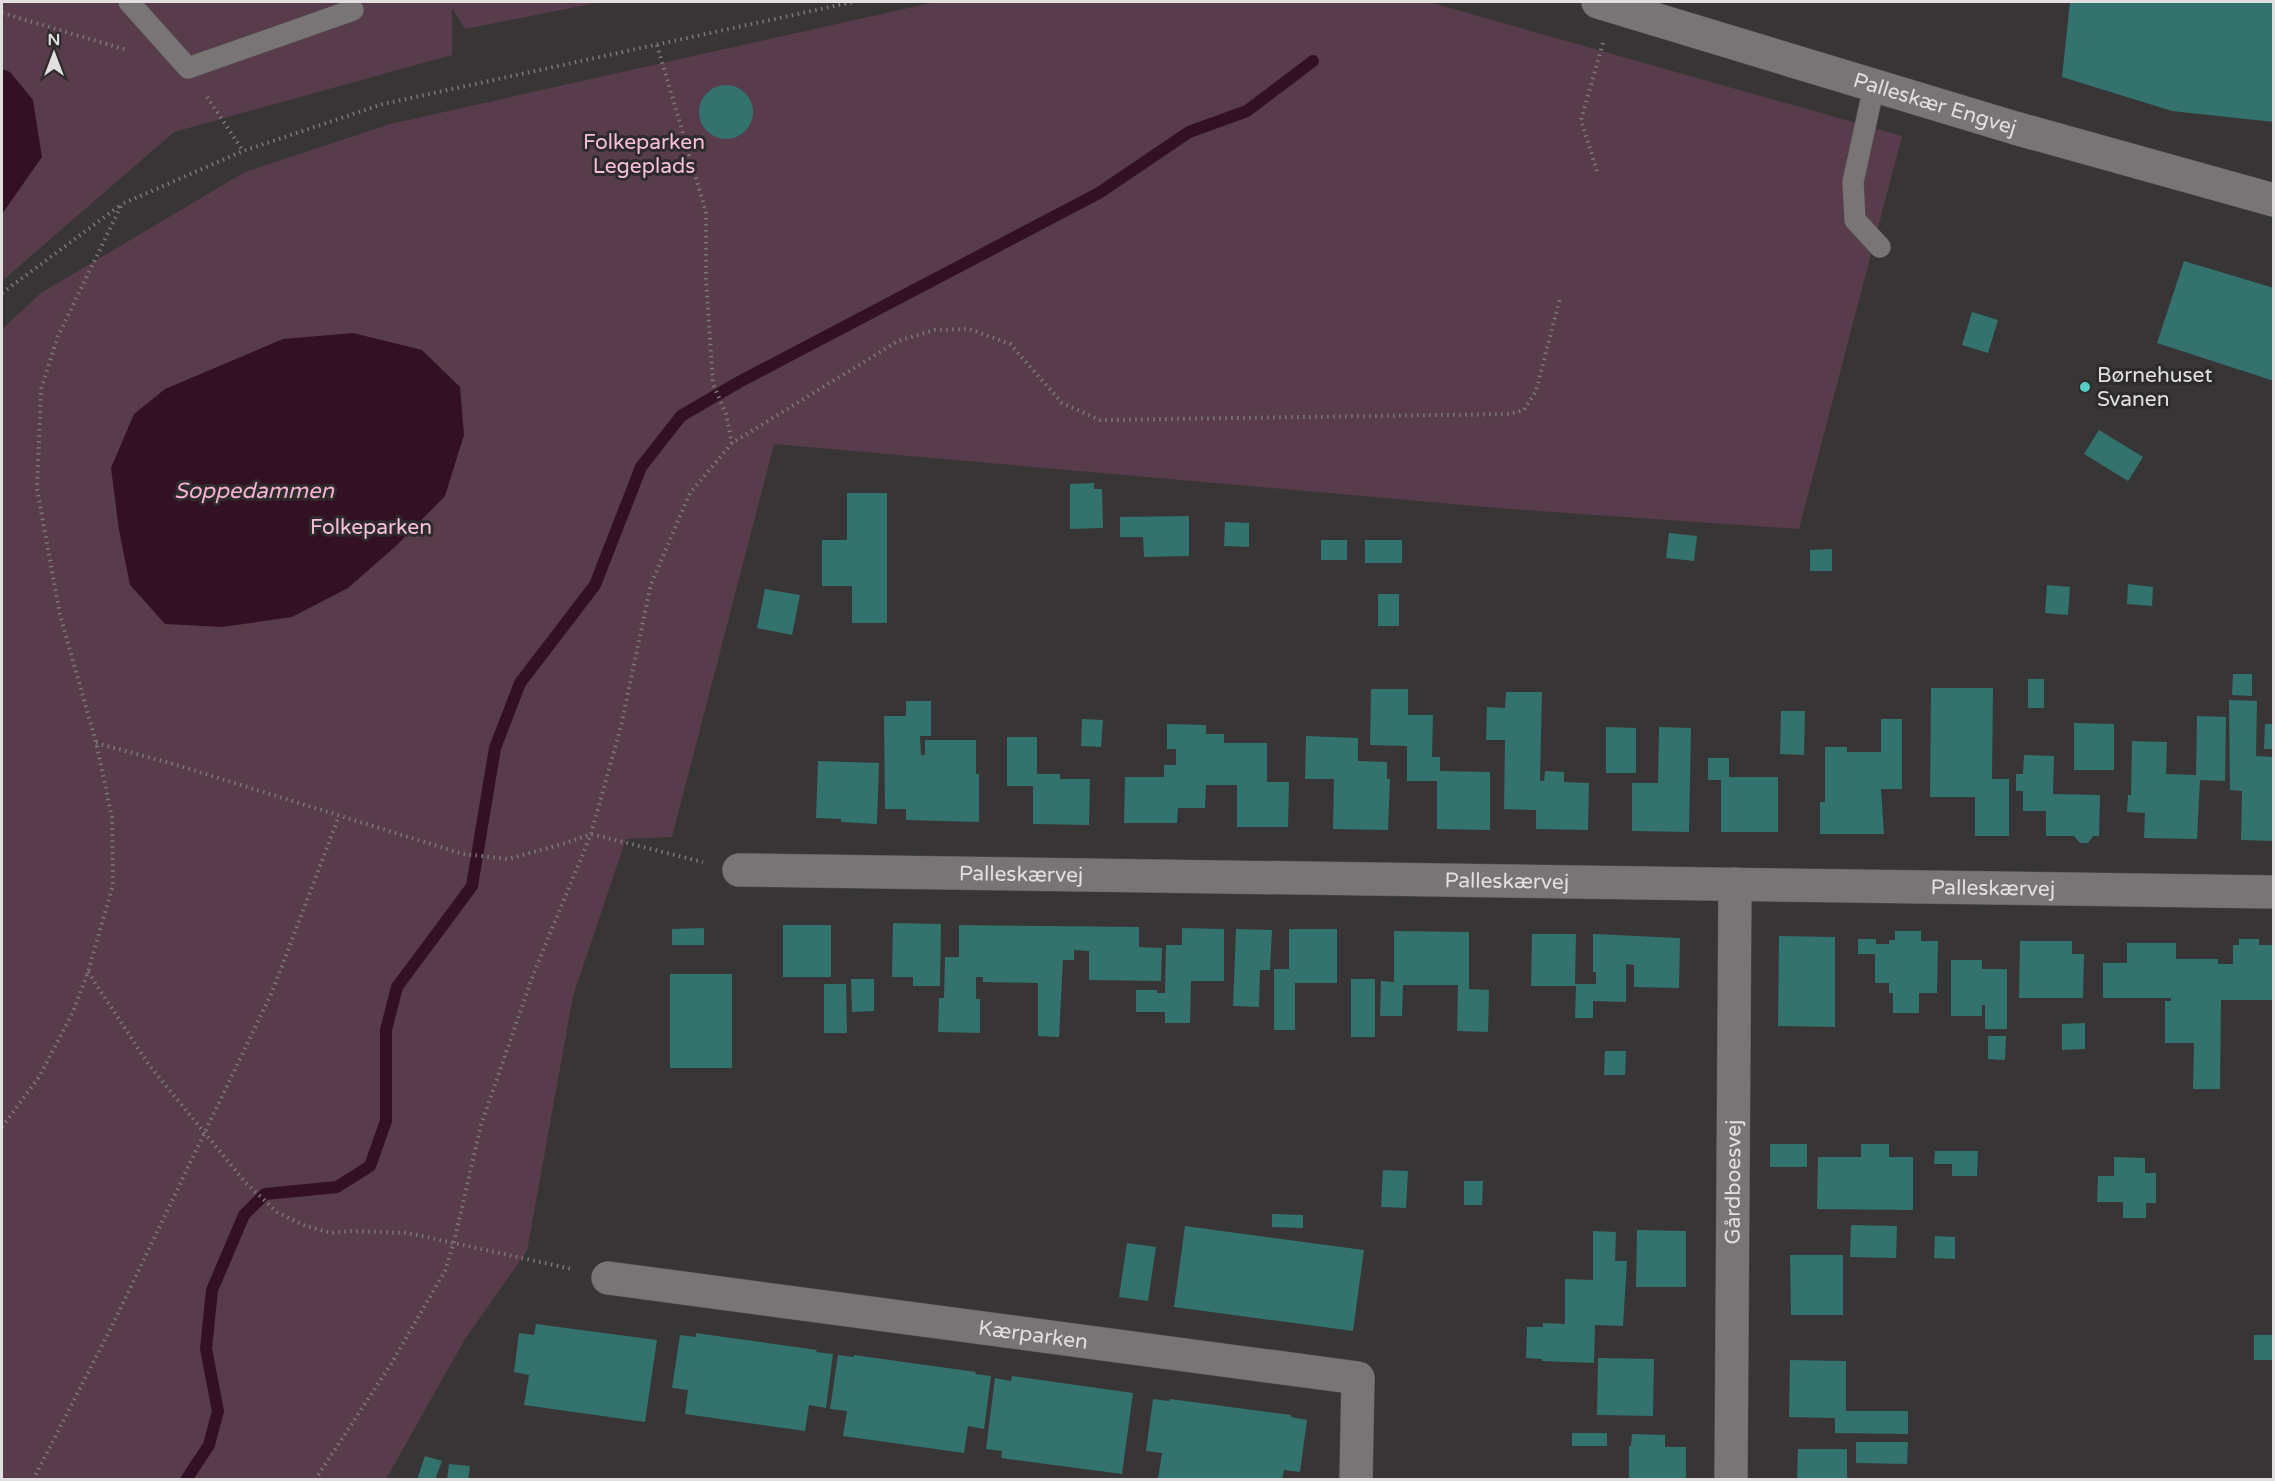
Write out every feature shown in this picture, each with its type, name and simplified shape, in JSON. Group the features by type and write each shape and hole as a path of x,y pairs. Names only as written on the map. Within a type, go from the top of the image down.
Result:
{"street":[{"name":"Palleskær Engvej","path":"1605,4 1874,86 2274,200"},
{"name":"Palleskærvej","path":"739,870 2274,892"},
{"name":"Gårdboesvej","path":"1731,1479 1735,884"},
{"name":"Kærparken","path":"608,1278 1358,1378 1356,1479"}],"lane":[{"path":"129,2 188,68 353,10"},
{"path":"1874,86 1853,182 1855,220 1880,247"}],"path":[{"path":"2,293 122,204 243,151 383,104 853,2"},
{"path":"1597,171 1581,120 1605,4"},
{"path":"2,13 188,68 243,151"},
{"path":"657,45 706,212 706,279 713,384 726,414 732,443"},
{"path":"2,1127 39,1077 73,1012 88,972 113,885 111,818 96,742 60,615 37,489 41,389 58,336 122,204"},
{"path":"315,1479 391,1364 445,1271 481,1125 533,975 591,834 621,726 651,584 690,493 732,443 898,341 935,330 969,329 1010,344 1062,403 1100,420 1510,414 1524,410 1536,391 1560,298"},
{"path":"96,742 463,854 508,859 591,834 739,870"},
{"path":"33,1479 112,1326 272,992 339,816"},
{"path":"88,972 149,1065 245,1182 278,1212 303,1225 331,1233 352,1231 408,1233 608,1278"}],"green space":[{"path":"2,2 601,2 465,29 452,8 452,55 174,132 2,281"},
{"name":"Folkeparken","path":"935,2 1429,2 1902,136 1799,529 1509,509 774,444 672,837 626,839 573,996 527,1251 465,1339 386,1479 2,1479 2,329 41,293 245,172 390,124"}],"water":[{"path":"2,69 10,72 33,100 42,157 2,214"},
{"name":"Soppedammen","path":"353,333 422,350 460,387 464,435 445,496 397,545 348,588 292,617 222,627 165,624 130,585 119,530 111,468 134,414 165,389 283,339"}],"building":[{"path":"2070,2 2274,2 2274,122 2172,111 2062,77"},
{"path":"721,85 731,85 741,89 749,97 753,112 749,127 741,135 731,139 721,139 711,135 703,127 699,117 699,107 703,97 711,89"},
{"path":"2184,261 2274,288 2274,381 2157,343"},
{"path":"1972,312 1998,320 1988,353 1962,345"},
{"path":"2099,430 2143,457 2128,481 2084,454"},
{"path":"1094,483 1094,489 1102,489 1103,528 1070,529 1070,484"},
{"path":"847,493 887,493 887,623 852,623 852,586 822,586 822,540 847,540"},
{"path":"1189,516 1189,556 1144,557 1143,537 1120,537 1120,517"},
{"path":"1225,522 1249,523 1249,547 1224,546"},
{"path":"1669,533 1697,536 1694,561 1666,558"},
{"path":"1321,540 1347,540 1347,560 1321,560"},
{"path":"1365,540 1402,540 1402,563 1365,563"},
{"path":"1832,549 1832,571 1810,571 1810,550"},
{"path":"2128,584 2153,587 2152,606 2127,604"},
{"path":"2047,585 2070,587 2068,615 2045,613"},
{"path":"765,589 800,595 792,635 757,628"},
{"path":"1378,594 1399,594 1399,626 1378,626"},
{"path":"2233,674 2252,674 2252,696 2232,695"},
{"path":"2028,679 2044,679 2044,708 2028,708"},
{"path":"1931,688 1993,688 1992,779 2009,779 2009,836 1975,836 1975,797 1930,797"},
{"path":"1371,689 1408,689 1408,715 1433,715 1432,757 1440,757 1440,771 1490,772 1490,830 1437,829 1437,781 1407,781 1407,746 1370,745"},
{"path":"1506,692 1542,692 1540,781 1544,781 1545,771 1564,772 1564,782 1589,783 1588,830 1536,829 1536,810 1504,809 1505,740 1486,740 1487,707 1505,708"},
{"path":"2229,700 2257,701 2256,756 2274,757 2274,841 2241,840 2242,791 2230,790"},
{"path":"906,701 931,701 931,736 920,736 921,755 925,755 925,740 976,740 979,822 906,820 906,809 885,809 884,716 906,716"},
{"path":"1781,711 1805,711 1804,755 1780,754"},
{"path":"2197,716 2226,717 2225,781 2200,780 2197,839 2144,838 2145,813 2127,812 2128,795 2131,795 2132,741 2167,742 2166,774 2196,775"},
{"path":"1082,719 1103,720 1101,747 1081,746"},
{"path":"1881,719 1902,719 1902,789 1881,789 1884,834 1820,834 1820,802 1825,802 1825,747 1847,747 1847,752 1881,752"},
{"path":"2074,723 2114,724 2114,770 2074,770"},
{"path":"1167,724 1206,725 1206,734 1224,734 1224,743 1267,743 1267,782 1289,782 1288,827 1237,827 1237,785 1206,785 1205,808 1178,808 1177,823 1124,823 1125,777 1164,777 1164,765 1176,765 1176,749 1167,749"},
{"path":"2265,724 2274,724 2274,749 2264,749"},
{"path":"1606,727 1636,728 1636,773 1606,773"},
{"path":"1659,727 1691,728 1689,832 1632,831 1632,783 1658,783"},
{"path":"1306,736 1358,738 1358,761 1387,762 1387,779 1390,779 1388,830 1333,829 1334,779 1305,779"},
{"path":"1007,737 1037,737 1037,774 1060,774 1060,779 1090,779 1089,825 1033,824 1033,786 1007,786"},
{"path":"2024,755 2054,756 2053,794 2100,795 2099,836 2093,836 2088,843 2080,843 2074,836 2046,836 2046,811 2023,811 2023,791 2016,791 2016,774 2023,774"},
{"path":"1708,758 1729,758 1729,777 1778,777 1778,832 1721,832 1721,780 1708,780"},
{"path":"818,761 879,763 877,824 816,818"},
{"path":"893,923 941,924 940,986 913,986 913,977 892,977"},
{"path":"783,925 831,925 831,977 783,977"},
{"path":"959,925 1139,927 1139,947 1162,948 1161,981 1089,980 1089,951 1074,950 1074,960 1063,960 1059,1037 1038,1036 1038,983 983,982 983,977 976,977 976,999 980,999 980,1033 938,1032 939,998 944,998 945,957 959,957"},
{"path":"704,928 704,945 672,945 672,929"},
{"path":"1182,928 1224,929 1224,981 1191,981 1190,1023 1165,1023 1165,1012 1136,1012 1136,990 1157,990 1157,993 1165,993 1166,945 1182,945"},
{"path":"1236,929 1272,930 1270,970 1260,970 1259,1007 1233,1006"},
{"path":"1289,929 1337,929 1337,983 1295,983 1295,1030 1274,1030 1274,969 1289,969"},
{"path":"1394,931 1469,932 1469,989 1489,990 1488,1032 1457,1031 1458,985 1403,985 1402,1016 1380,1016 1381,981 1394,982"},
{"path":"1895,931 1921,931 1921,941 1938,941 1937,993 1919,993 1919,1013 1893,1013 1893,993 1889,993 1889,983 1875,983 1875,954 1858,954 1858,939 1876,939 1876,944 1889,944 1889,940 1895,940"},
{"path":"1532,934 1576,934 1575,984 1596,984 1596,972 1593,972 1593,934 1680,938 1679,988 1634,987 1634,965 1626,964 1626,1002 1593,1001 1593,1018 1575,1018 1576,986 1531,986"},
{"path":"1779,936 1835,937 1835,1027 1778,1026"},
{"path":"2239,939 2259,939 2259,945 2274,945 2274,998 2272,1000 2221,1000 2220,1089 2193,1089 2194,1043 2165,1043 2165,1001 2171,1001 2171,998 2103,998 2103,963 2127,963 2127,943 2176,943 2176,959 2218,959 2218,964 2233,964 2233,945 2239,945"},
{"path":"2020,941 2072,941 2072,954 2084,954 2083,998 2019,998"},
{"path":"1951,960 1982,960 1982,969 2007,969 2007,1029 1985,1029 1985,1005 1982,1005 1982,1016 1951,1016"},
{"path":"670,974 732,974 732,1068 670,1068"},
{"path":"851,979 874,979 874,1011 852,1012"},
{"path":"1351,979 1375,979 1375,1037 1351,1037"},
{"path":"824,984 846,984 847,1033 824,1033"},
{"path":"2085,1023 2085,1049 2062,1050 2062,1024"},
{"path":"1988,1036 2006,1036 2005,1060 1988,1059"},
{"path":"1605,1051 1626,1051 1625,1075 1604,1075"},
{"path":"1770,1144 1807,1144 1807,1167 1770,1167"},
{"path":"1861,1144 1889,1144 1889,1157 1913,1157 1913,1210 1817,1209 1818,1157 1861,1157"},
{"path":"1935,1151 1978,1151 1977,1176 1952,1176 1952,1164 1934,1164"},
{"path":"2114,1157 2145,1158 2145,1173 2156,1173 2156,1203 2146,1203 2146,1218 2123,1218 2123,1202 2097,1202 2098,1176 2114,1176"},
{"path":"1383,1170 1408,1171 1406,1208 1381,1207"},
{"path":"1464,1181 1483,1181 1482,1205 1464,1205"},
{"path":"1272,1214 1303,1215 1303,1228 1272,1227"},
{"path":"1851,1225 1897,1226 1896,1258 1850,1257"},
{"path":"1185,1226 1364,1250 1353,1331 1174,1307"},
{"path":"1637,1230 1686,1231 1686,1287 1636,1287"},
{"path":"1593,1231 1616,1232 1615,1261 1627,1261 1623,1326 1595,1325 1594,1363 1542,1361 1542,1359 1526,1358 1527,1327 1543,1327 1543,1323 1565,1324 1565,1279 1593,1280"},
{"path":"1935,1236 1955,1237 1955,1259 1934,1258"},
{"path":"1127,1243 1156,1247 1148,1301 1119,1297"},
{"path":"1790,1255 1843,1255 1843,1315 1791,1315"},
{"path":"536,1324 657,1340 645,1422 524,1405 529,1375 514,1372 519,1333 534,1335"},
{"path":"696,1333 833,1354 826,1408 809,1405 805,1431 685,1414 688,1390 672,1388 680,1335 696,1337"},
{"path":"2254,1335 2274,1335 2274,1360 2254,1360"},
{"path":"838,1355 854,1357 854,1355 991,1376 984,1429 968,1426 964,1453 843,1436 847,1411 830,1409"},
{"path":"1598,1358 1654,1359 1653,1416 1597,1415"},
{"path":"1790,1360 1846,1361 1846,1411 1908,1411 1908,1434 1835,1433 1835,1418 1789,1417"},
{"path":"1012,1376 1133,1393 1122,1474 1001,1458 1002,1451 986,1449 995,1378 1011,1381"},
{"path":"1153,1399 1169,1401 1170,1399 1291,1415 1291,1417 1307,1420 1300,1472 1284,1470 1282,1480 1158,1479 1162,1453 1146,1451"},
{"path":"1572,1433 1607,1433 1607,1446 1572,1446"},
{"path":"1632,1434 1665,1435 1665,1447 1686,1447 1686,1480 1629,1480 1629,1446 1631,1446"},
{"path":"1856,1442 1908,1442 1907,1464 1856,1463"},
{"path":"1798,1449 1847,1449 1847,1480 1797,1480"},
{"path":"425,1456 442,1461 435,1480 417,1480"},
{"path":"449,1464 470,1466 468,1480 447,1480"}],"waterway":[{"path":"186,1480 209,1445 218,1411 206,1349 212,1290 244,1215 265,1194 337,1187 370,1166 386,1121 386,1030 397,987 472,886 495,748 520,683 595,585 641,467 681,416 739,382 1099,193 1189,132 1247,111 1313,61"}],"place":[{"name":"Børnehuset Svanen","path":"2085,387"}],"park label":[{"name":"Folkeparken Legeplads","path":"644,154"}]}
